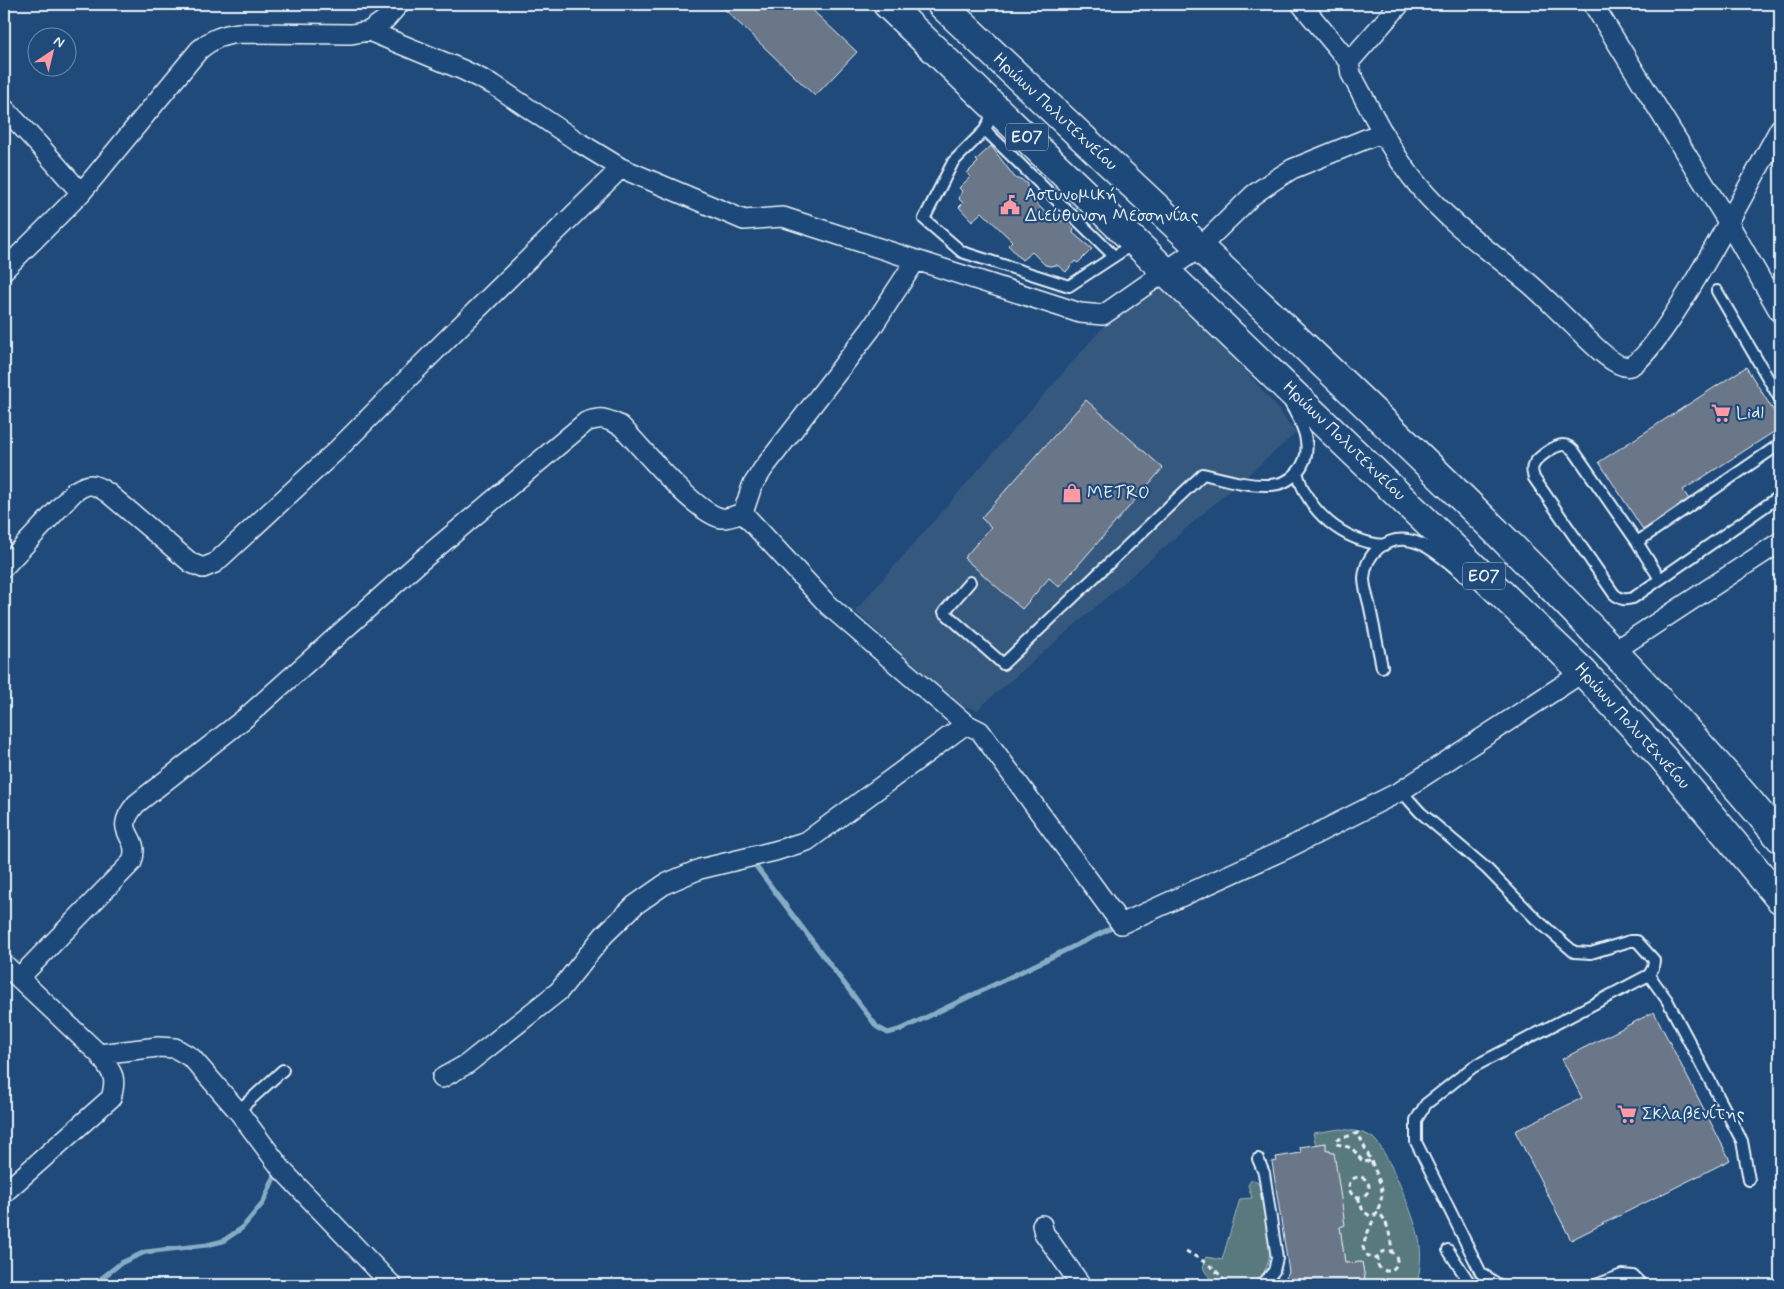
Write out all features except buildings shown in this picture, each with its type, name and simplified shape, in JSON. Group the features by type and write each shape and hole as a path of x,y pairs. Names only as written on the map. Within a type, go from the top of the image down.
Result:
{"main road":[{"name":"Ηρώων Πολυτεχνείου","path":"887,4 991,119 1125,249 1167,271 1583,672 1664,758 1780,899"},
{"name":"Ηρώων Πολυτεχνείου","path":"941,4 1429,463 1614,651 1719,766 1780,838"}],"street":[{"path":"4,270 81,193 199,50 212,39 224,34 239,33 351,34 369,31 386,19 399,4"},
{"path":"1301,4 1349,62 1351,74 1398,158 1416,184 1474,240 1531,285 1606,356 1621,366 1628,366 1637,362 1658,337 1697,277 1780,128"},
{"path":"1349,62 1400,4"},
{"path":"1593,4 1728,222 1780,313"},
{"path":"369,31 494,85 580,144 621,168 744,220 783,217 1080,313 1103,315 1199,248 1253,195 1292,169 1383,132"},
{"path":"4,108 45,151 81,193"},
{"path":"4,567 74,492 86,484 97,485 108,493 191,563 203,568 215,563 338,449 621,168"},
{"path":"743,513 752,486 763,469 871,329 916,260"},
{"path":"19,978 132,862 136,852 134,843 126,830 125,821 136,804 244,719 422,560 586,422 599,418 608,419 621,426 691,500 706,511 722,518 743,513"},
{"path":"743,513 829,606 966,724 980,730 1121,924 1288,848 1401,791 1583,672"},
{"path":"1614,651 1780,542"},
{"path":"442,1078 467,1064 559,991 604,935 635,906 666,884 700,869 775,851 807,841 966,724"},
{"path":"4,964 99,1054 112,1073 115,1084 111,1098 4,1193"},
{"path":"99,1054 158,1047 175,1048 192,1058 238,1111 278,1166 392,1285"},
{"path":"1042,1224 1049,1242 1081,1285"}],"lane":[{"path":"991,119 954,162 924,220 962,252 1069,286 1125,249"},
{"path":"1716,291 1780,400"},
{"path":"970,582 944,612 1004,664 1203,474 1239,482 1266,485 1283,482 1297,472 1305,458 1307,441 1304,431 1277,377"},
{"path":"1637,542 1780,444"},
{"path":"1660,579 1637,542 1569,446 1562,445 1556,447 1533,465 1534,478 1614,594 1620,599 1626,600 1633,598 1780,496"},
{"path":"1297,472 1308,499 1326,520 1351,537 1384,545"},
{"path":"1382,667 1364,577 1368,561 1375,552 1384,545 1400,540 1411,540 1424,545 1556,645"},
{"path":"1401,791 1420,812 1488,869 1536,919 1574,952 1591,953 1630,941 1637,941 1654,960 1653,968 1649,975 1473,1067 1426,1104 1416,1120 1416,1142 1481,1273 1499,1285"},
{"path":"1649,975 1667,1000 1742,1141 1749,1180"},
{"path":"238,1111 283,1070"},
{"path":"1258,1159 1264,1172 1277,1258 1274,1271 1262,1285"},
{"path":"1448,1250 1471,1285"},
{"path":"1596,1285 1622,1275 1633,1276 1642,1285"}],"path":[{"path":"1370,1161 1363,1162 1352,1148 1337,1144 1336,1140 1358,1133 1370,1161 1382,1191 1363,1247 1369,1256 1377,1259"},
{"path":"1358,1197 1364,1196 1369,1190 1368,1181 1360,1176 1351,1180 1349,1190 1358,1197 1365,1213 1370,1216 1378,1213 1382,1215 1392,1252 1396,1255 1397,1264 1392,1270 1384,1271 1380,1268 1377,1259 1379,1254 1383,1251 1392,1252"},
{"path":"1186,1251 1211,1267 1225,1285"}],"shaded area":[{"path":"1159,283 1230,353 1296,433 977,710 958,705 855,611 1110,319"}],"green space":[{"path":"1340,1129 1362,1133 1373,1138 1393,1170 1407,1202 1419,1239 1420,1262 1417,1285 1366,1285 1362,1262 1345,1263 1334,1153 1326,1150 1326,1143 1316,1145 1313,1133"},
{"path":"1252,1179 1258,1183 1261,1190 1270,1238 1270,1251 1264,1272 1251,1285 1203,1285 1210,1278 1204,1268 1206,1257 1222,1260 1240,1199 1252,1198 1248,1185"}],"waterway":[{"path":"752,861 877,1027 888,1033 902,1029 1118,925"},
{"path":"93,1285 121,1263 145,1252 207,1245 223,1241 242,1228 263,1203 276,1173"}],"place":[{"name":"Αστυνομική Διεύθυνση Μεσσηνίας","path":"1010,205"},
{"name":"Lidl","path":"1721,413"},
{"name":"METRO","path":"1072,493"},
{"name":"Σκλαβενίτης","path":"1627,1114"}]}
